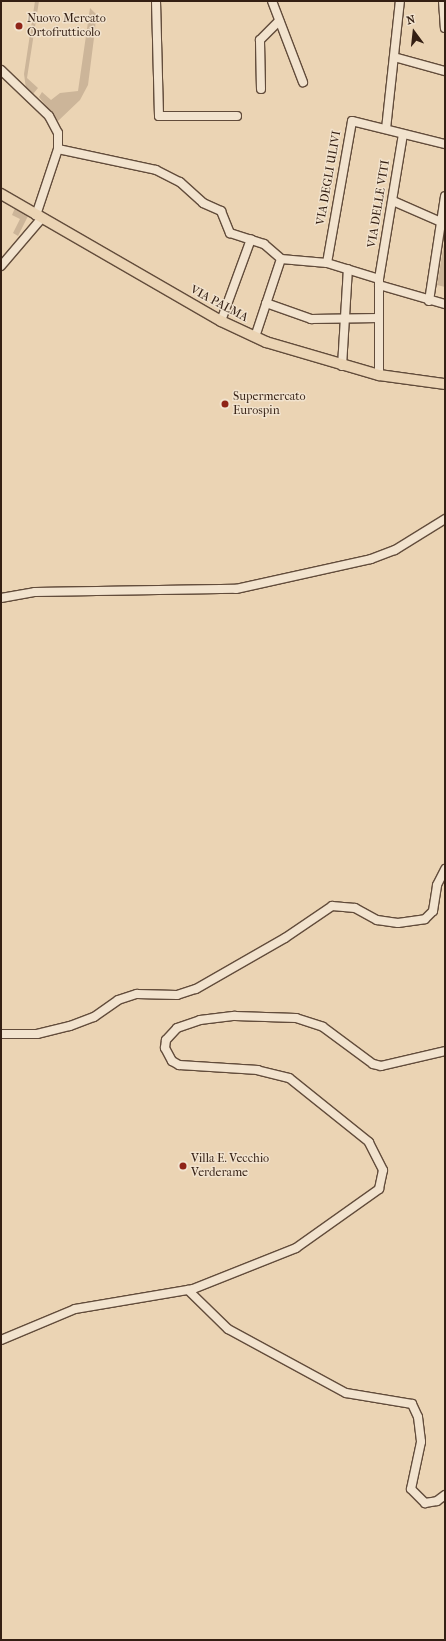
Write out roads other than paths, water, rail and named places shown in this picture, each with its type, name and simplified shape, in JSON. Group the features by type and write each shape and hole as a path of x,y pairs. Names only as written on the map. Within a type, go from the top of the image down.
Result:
{"main road":[{"name":"VIA PALMA","path":"1,194 38,217 221,321 255,338 342,366 379,375 445,384"}],"street":[{"path":"156,1 159,116 237,116"},
{"path":"272,1 303,82"},
{"path":"386,129 400,1"},
{"path":"443,1 445,28"},
{"path":"261,89 260,40 279,21"},
{"path":"394,57 445,70"},
{"path":"1,70 49,116 58,133 58,149 38,217 1,266"},
{"name":"VIA DEGLI ULIVI","path":"327,263 352,121 445,144"},
{"name":"VIA DELLE VITI","path":"379,375 379,282 403,134"},
{"path":"58,149 156,170 180,182 203,203 221,211 230,233 251,239 276,251 281,259"},
{"path":"429,301 445,196"},
{"path":"393,201 441,222"},
{"path":"221,321 251,239"},
{"path":"281,259 327,263 348,269 429,301 445,304"},
{"path":"255,338 281,259"},
{"path":"342,366 343,319 348,269"},
{"path":"266,303 311,319 379,318"},
{"path":"1,598 35,592 236,589 371,559 395,550 445,519"},
{"path":"1,1034 37,1034 70,1026 137,994 177,994 196,989 285,938 332,906 355,908 377,920 398,923 425,919 433,910 437,885 445,869"},
{"path":"1,1340 76,1309 188,1290 296,1248 319,1235 379,1189 383,1170 369,1142 289,1078 258,1070 195,1068 172,1061 165,1048 174,1031 186,1024 218,1018 279,1017 323,1027 373,1064 390,1065 445,1051"},
{"path":"188,1290 228,1329 346,1393 412,1404 418,1417 421,1442 411,1489 425,1503 437,1501 445,1495"}],"place":[{"name":"Nuovo Mercato Ortofrutticolo","path":"19,26"},
{"name":"Supermercato Eurospin","path":"225,404"},
{"name":"Villa E. Vecchio Verderame","path":"183,1166"}]}
